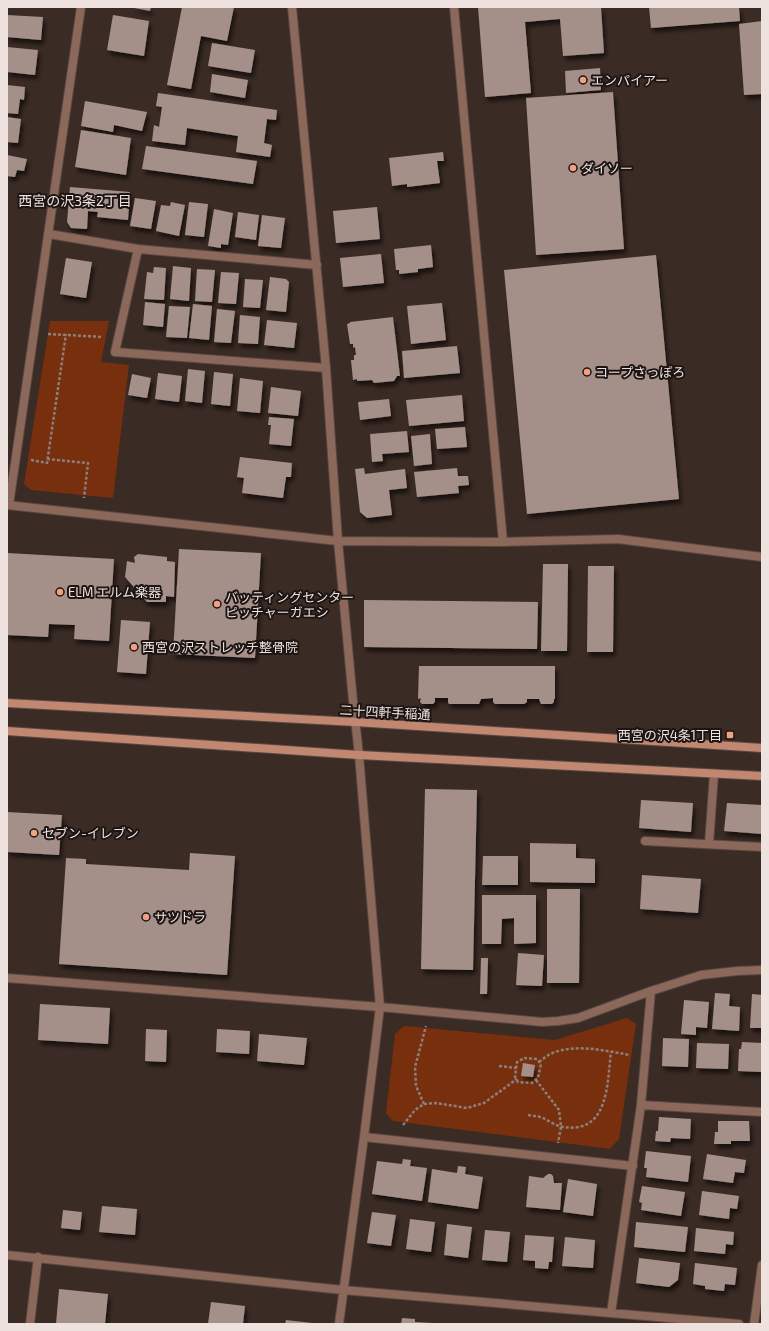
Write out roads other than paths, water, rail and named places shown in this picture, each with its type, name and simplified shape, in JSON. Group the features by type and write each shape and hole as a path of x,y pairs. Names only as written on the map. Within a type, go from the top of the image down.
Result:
{"street":[{"path":"81,7 49,234 8,505 338,540 503,542 618,539 762,557"},
{"path":"292,7 317,265 338,540 359,755 380,1007 339,1324"},
{"path":"454,7 503,542"},
{"path":"49,234 138,249 317,265"},
{"path":"138,249 115,352 326,368"},
{"name":"二十四軒手稲通","path":"7,703 355,722 762,748"},
{"path":"7,731 359,755 762,776"},
{"path":"709,844 714,774"},
{"path":"645,841 762,847"},
{"path":"7,978 380,1007 542,1022 578,1018 701,975 737,970 762,970"},
{"path":"611,1313 641,1105 652,991"},
{"path":"641,1105 762,1112"},
{"path":"364,1137 633,1166"},
{"path":"7,1255 38,1257 343,1290 611,1313 685,1322 739,1324"},
{"path":"30,1324 38,1257"},
{"path":"754,1324 762,1265"}],"place":[{"name":"エンパイアー","path":"583,80"},
{"name":"ダイソー","path":"573,168"},
{"name":"コープさっぽろ","path":"587,372"},
{"name":"ELM エルム楽器","path":"60,592"},
{"name":"バッティングセンター ピッチャーガエシ","path":"217,604"},
{"name":"西宮の沢ストレッチ整骨院","path":"134,647"},
{"name":"西宮の沢4条1丁目","path":"730,735"},
{"name":"セブン-イレブン","path":"34,833"},
{"name":"サツドラ","path":"146,917"}],"district":[{"name":"西宮の沢3条2丁目","path":"75,200"}]}
